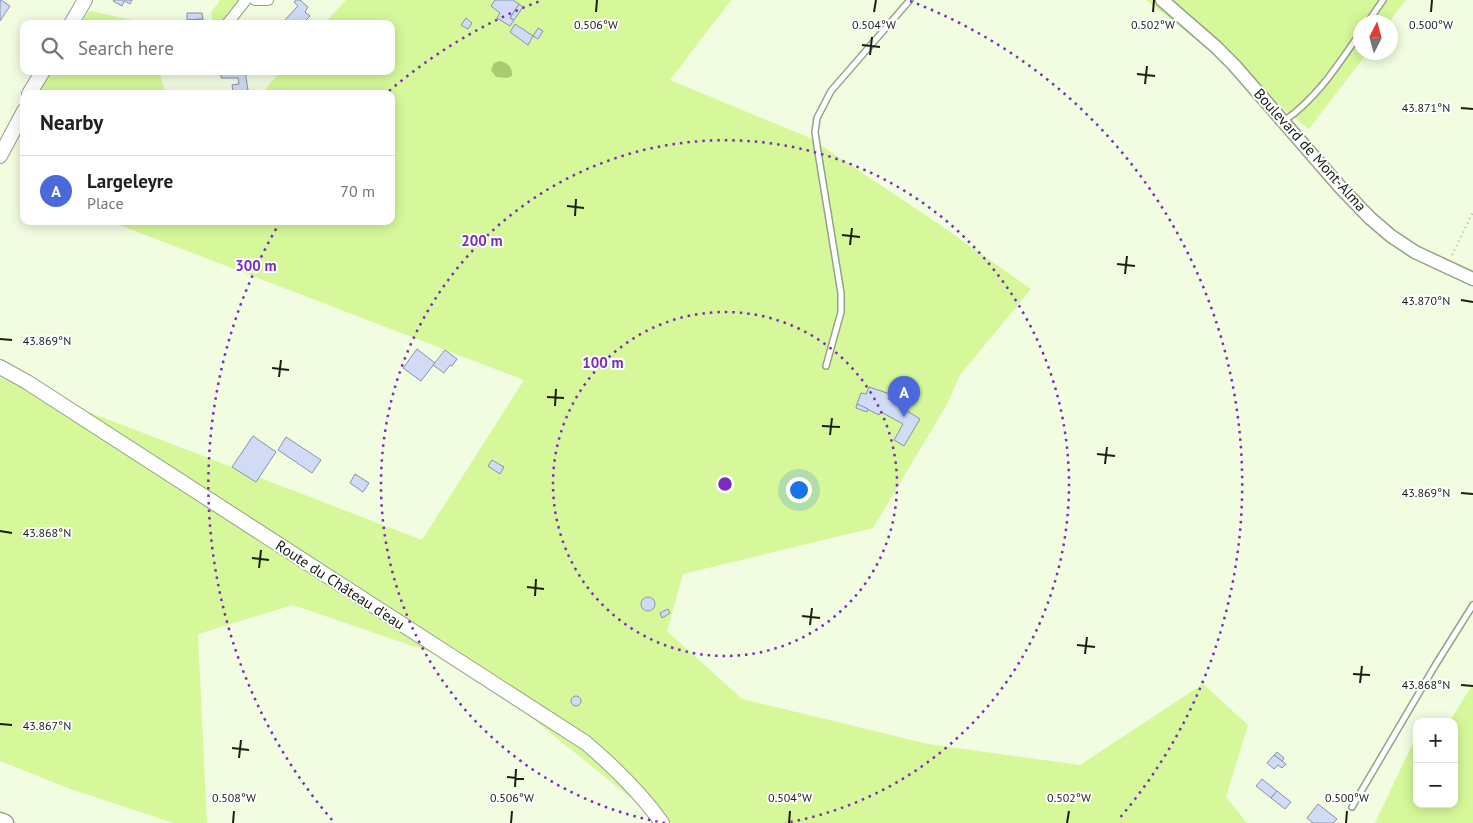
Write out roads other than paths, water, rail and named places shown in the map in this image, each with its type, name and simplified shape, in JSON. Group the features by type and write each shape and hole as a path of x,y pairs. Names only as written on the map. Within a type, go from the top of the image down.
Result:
{"main road":[{"path":"73,20 85,0"},
{"path":"33,90 42,75"},
{"path":"0,140 20,108"},
{"path":"0,156 20,118"},
{"name":"Route du Château d'eau","path":"0,367 27,382 586,743 611,764 634,788 662,823"},
{"path":"0,821 5,823"}],"street":[{"path":"230,20 246,0"},
{"path":"255,0 268,0"},
{"name":"Boulevard de Mont-Alma","path":"1162,0 1216,47 1370,218 1391,236 1415,252 1473,279"}],"lane":[{"path":"826,366 841,312 841,293 815,132 817,118 831,91 910,0"},
{"path":"1373,15 1383,0"},
{"path":"1283,122 1302,107 1327,81 1353,43"},
{"path":"1352,808 1436,664 1473,605"}],"place":[{"name":"Largeleyre","path":"904,417"}]}
